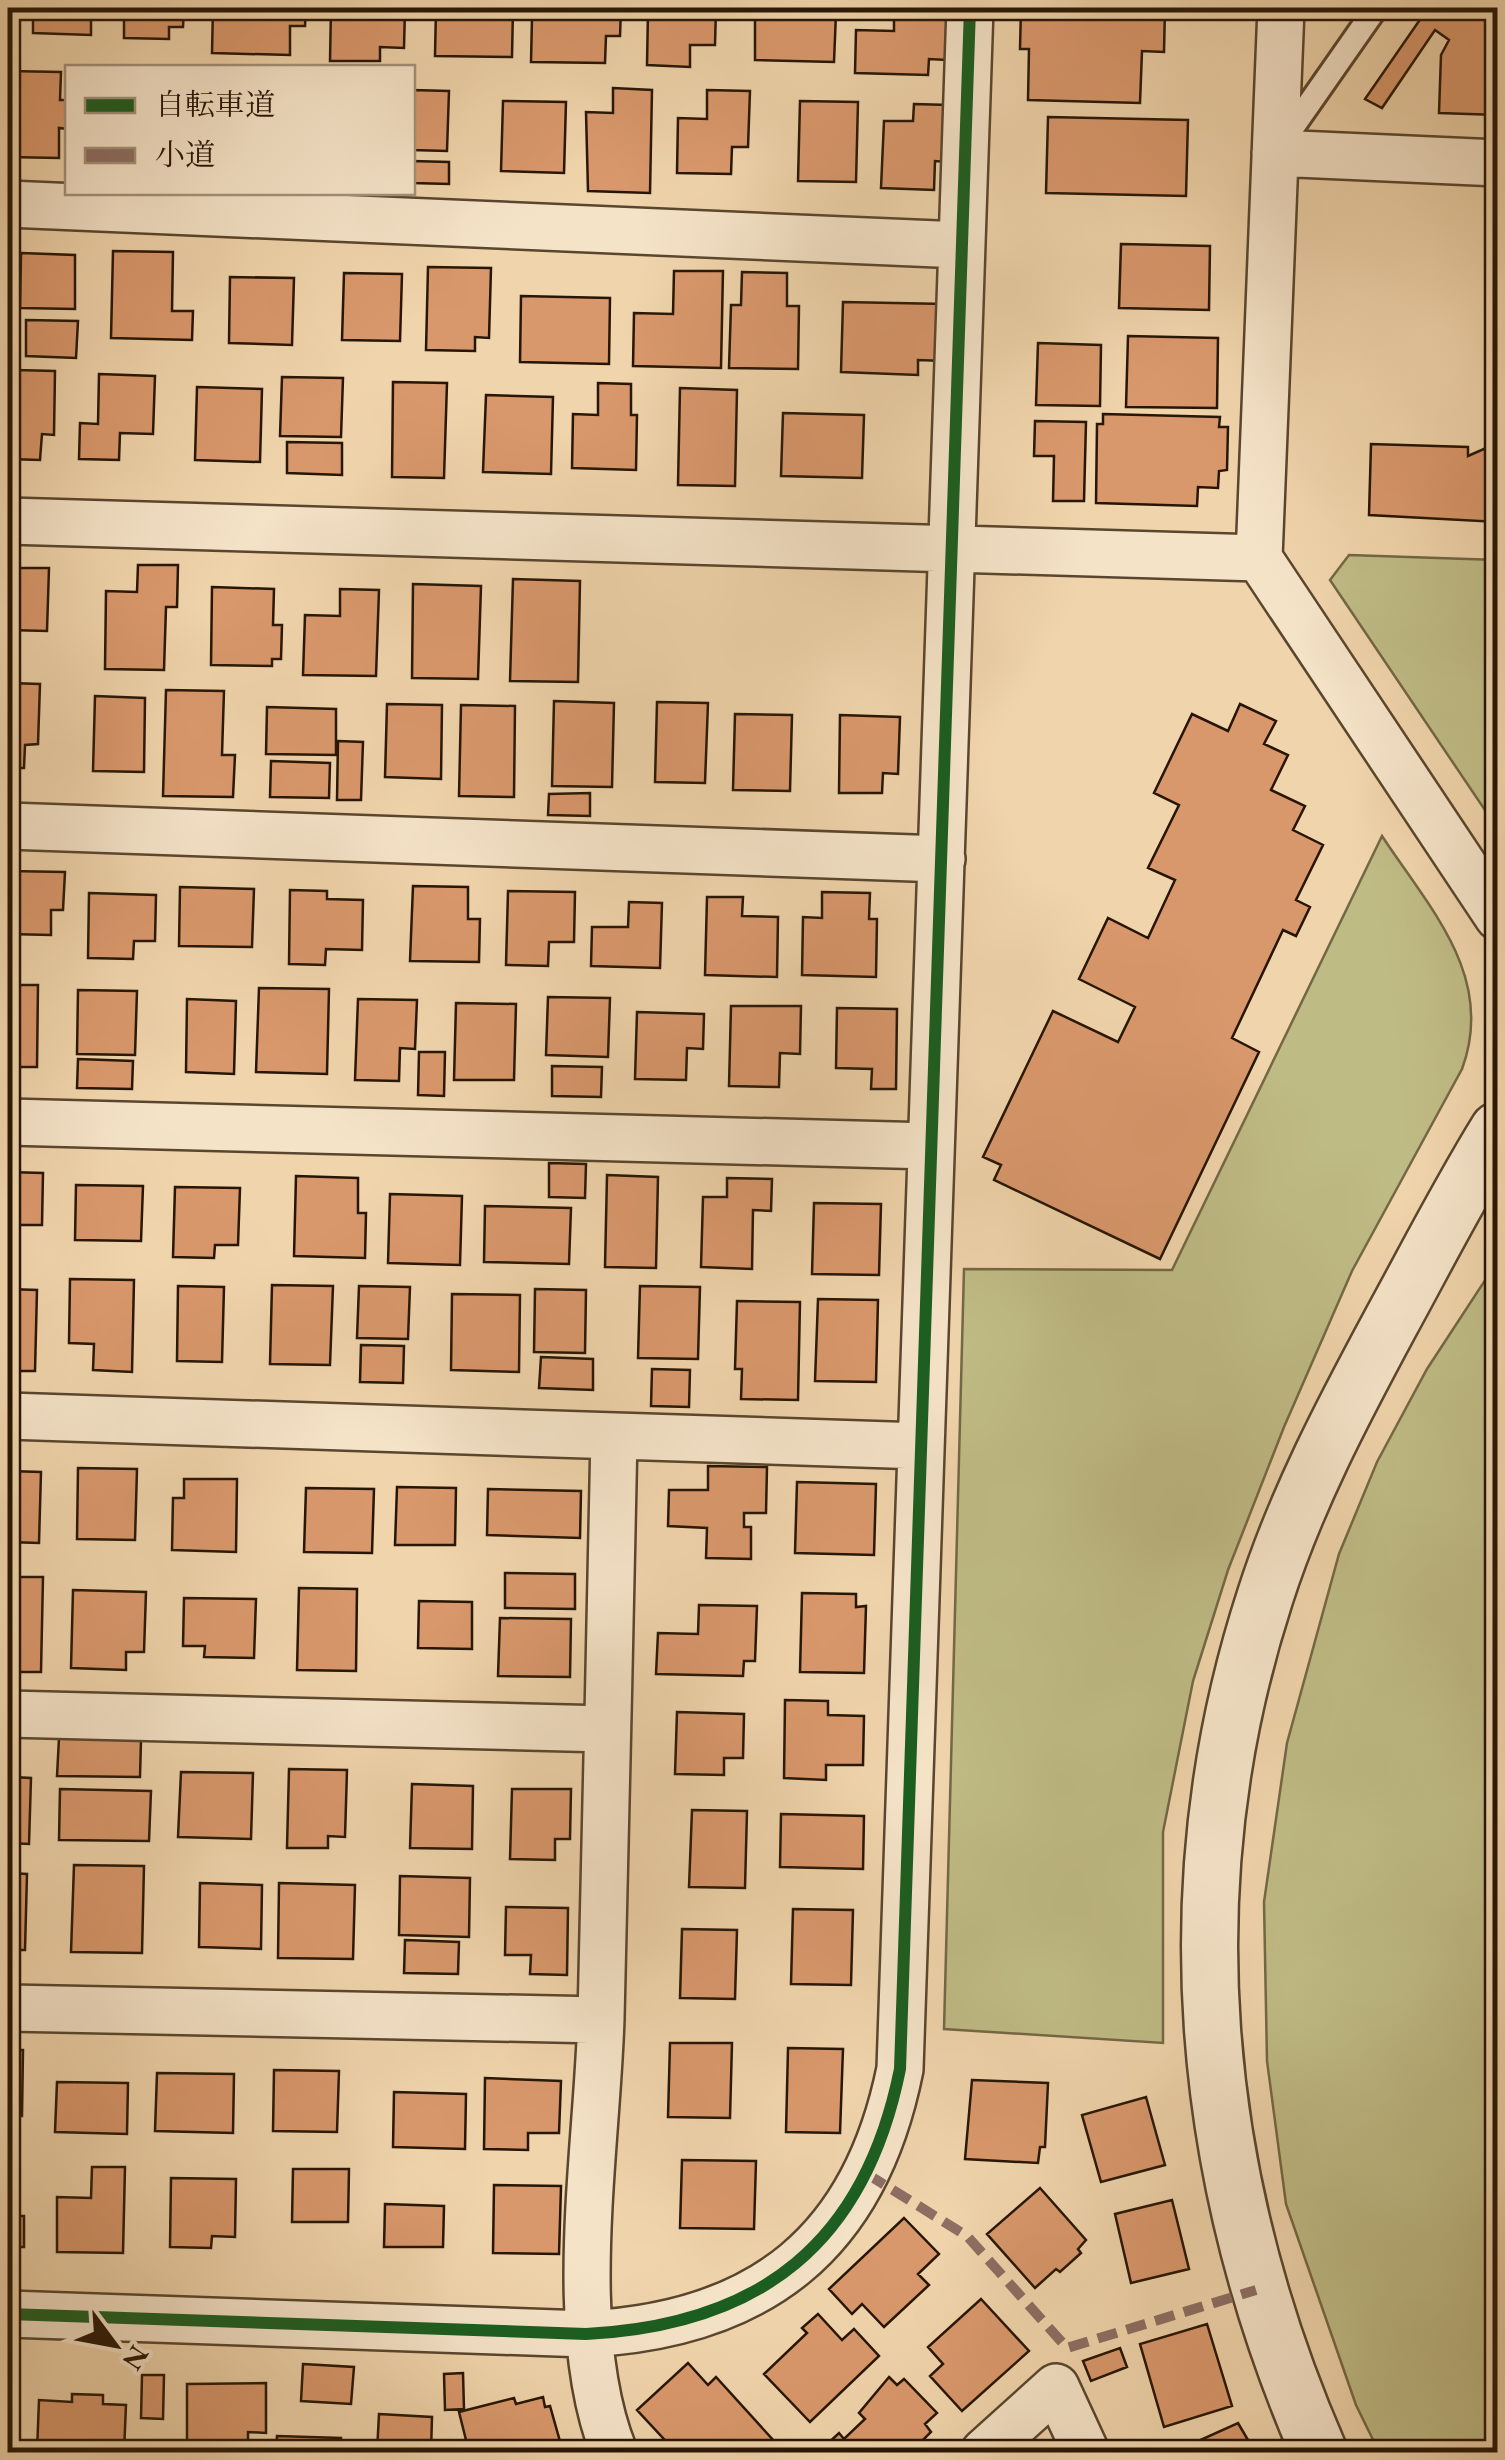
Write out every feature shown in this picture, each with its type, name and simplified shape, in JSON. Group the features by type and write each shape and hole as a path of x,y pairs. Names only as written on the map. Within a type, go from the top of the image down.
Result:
{"street":[{"path":"8,2314 586,2334 640,2332 699,2318 773,2281 834,2225 875,2158 900,2069 970,8"},
{"path":"1281,8 1259,558 1498,917"},
{"path":"1275,153 1498,163"},
{"path":"8,204 962,245"},
{"path":"8,520 1259,558"},
{"path":"8,826 942,859"},
{"path":"8,1122 932,1146"},
{"path":"1319,2452 1287,2379 1256,2290 1226,2158 1208,1969 1222,1780 1264,1597 1298,1508 1346,1405 1498,1130"},
{"path":"8,1416 921,1446"},
{"path":"614,1436 601,2020 586,2334 601,2420 614,2452"},
{"path":"8,1714 607,1729"},
{"path":"8,2008 601,2020"},
{"path":"984,2452 1056,2387 1086,2452"}],"lane":[{"path":"1275,153 1376,8"}],"shaded area":[{"path":"1349,555 1497,560 1497,828 1330,580"},
{"path":"1382,836 1453,945 1471,1004 1470,1036 1462,1069 1352,1271 1284,1427 1228,1570 1193,1681 1163,1832 1163,2043 944,2029 964,1269 1172,1270"},
{"path":"1497,1262 1497,2452 1379,2452 1356,2405 1286,2204 1267,2061 1264,1902 1287,1743 1339,1554 1377,1462 1427,1369"}],"building":[{"path":"33,8 91,8 91,35 33,33"},
{"path":"124,8 184,8 183,27 169,27 169,39 124,38"},
{"path":"213,8 306,8 305,26 290,26 290,55 212,53"},
{"path":"331,8 405,8 404,48 380,47 380,61 330,61"},
{"path":"436,8 513,8 512,57 435,56"},
{"path":"563,8 621,8 620,36 606,36 605,63 531,62 532,18 563,18"},
{"path":"672,8 716,8 715,45 690,45 690,67 647,65 648,11 672,12"},
{"path":"1021,8 1165,8 1164,52 1142,51 1140,103 1028,100 1029,49 1020,49"},
{"path":"1428,8 1498,8 1498,115 1439,113 1441,55 1449,40 1435,30 1382,108 1365,99"},
{"path":"755,11 836,13 834,62 755,60"},
{"path":"894,15 947,16 947,60 929,59 928,75 855,73 856,30 894,31"},
{"path":"8,71 61,72 65,129 59,128 59,158 8,157"},
{"path":"613,88 652,90 650,193 588,191 586,112 613,113"},
{"path":"415,90 449,91 447,151 415,150"},
{"path":"707,90 750,91 748,147 732,147 731,174 677,173 678,118 707,119"},
{"path":"503,101 566,102 564,173 501,171"},
{"path":"800,101 858,102 856,182 798,181"},
{"path":"914,104 949,105 947,162 935,161 934,190 881,188 884,121 913,121"},
{"path":"1048,117 1188,120 1186,196 1046,193"},
{"path":"415,161 449,162 449,184 415,183"},
{"path":"1121,244 1210,246 1209,310 1119,308"},
{"path":"113,251 173,252 172,311 193,311 192,340 111,338"},
{"path":"21,253 75,255 75,309 20,308"},
{"path":"428,267 491,268 489,338 475,337 475,351 426,350"},
{"path":"674,271 723,271 721,368 633,366 634,313 673,314"},
{"path":"742,272 787,273 787,306 799,306 798,369 729,368 731,305 741,305"},
{"path":"344,273 402,274 400,341 342,340"},
{"path":"230,277 294,278 292,345 229,343"},
{"path":"521,296 610,298 609,364 520,362"},
{"path":"843,302 946,304 945,361 918,360 918,375 841,372"},
{"path":"26,320 78,321 76,358 26,356"},
{"path":"1128,336 1218,338 1217,408 1126,407"},
{"path":"1038,343 1101,345 1100,406 1036,405"},
{"path":"15,370 55,371 54,435 42,434 40,460 8,459 8,391 15,391"},
{"path":"99,374 155,376 153,434 120,433 119,460 79,459 80,423 98,424"},
{"path":"282,377 343,378 341,437 280,436"},
{"path":"393,382 447,383 444,478 392,477"},
{"path":"598,383 631,384 631,415 637,415 636,470 572,468 573,414 598,415"},
{"path":"197,387 262,389 260,462 195,460"},
{"path":"680,388 737,390 735,486 678,485"},
{"path":"486,395 553,397 551,474 483,472"},
{"path":"783,413 864,415 862,478 781,476"},
{"path":"1103,414 1220,417 1219,427 1228,427 1227,470 1219,471 1218,488 1198,487 1197,506 1096,503 1097,424 1103,424"},
{"path":"1035,421 1086,422 1084,501 1053,501 1054,456 1034,456"},
{"path":"1498,434 1498,522 1369,515 1371,444 1468,447 1468,456 1484,449"},
{"path":"287,442 342,443 342,475 287,473"},
{"path":"138,565 178,565 177,607 166,607 164,670 105,669 106,591 137,592"},
{"path":"8,568 49,568 47,631 8,630"},
{"path":"513,579 580,581 578,682 510,681"},
{"path":"413,584 481,586 478,679 412,678"},
{"path":"212,587 274,589 273,625 282,625 281,659 272,659 272,666 211,665"},
{"path":"340,589 379,590 376,676 303,675 305,615 340,616"},
{"path":"8,683 40,684 38,744 25,745 24,768 8,768"},
{"path":"166,690 224,691 222,755 235,755 233,797 163,796"},
{"path":"95,696 145,698 144,772 93,771"},
{"path":"554,701 614,703 612,787 552,786"},
{"path":"657,702 708,703 705,783 655,782"},
{"path":"387,704 442,705 441,779 385,777"},
{"path":"1240,704 1276,721 1264,744 1288,755 1271,790 1305,806 1293,830 1323,845 1296,900 1310,907 1296,936 1283,930 1232,1038 1259,1052 1160,1259 994,1180 1001,1165 983,1157 1053,1011 1118,1042 1135,1007 1079,979 1108,918 1148,938 1175,880 1148,868 1179,805 1154,793 1192,714 1228,731"},
{"path":"461,705 515,706 514,797 459,796"},
{"path":"267,707 336,709 336,755 266,754"},
{"path":"735,714 792,715 790,791 733,790"},
{"path":"840,715 900,717 898,774 883,773 882,793 839,793"},
{"path":"338,741 363,742 361,800 337,800"},
{"path":"271,761 330,763 329,798 270,797"},
{"path":"590,793 590,816 548,815 549,794"},
{"path":"8,871 65,872 63,910 51,910 51,935 8,934"},
{"path":"413,886 468,887 468,919 480,919 479,962 410,961"},
{"path":"180,887 254,889 252,947 179,946"},
{"path":"290,890 327,891 327,899 363,900 362,950 326,949 325,965 289,964"},
{"path":"508,891 575,892 574,942 549,942 548,966 506,965"},
{"path":"822,892 870,893 869,919 877,919 876,977 802,975 803,917 822,918"},
{"path":"89,893 156,895 155,941 134,941 133,959 88,958"},
{"path":"707,897 743,897 742,916 778,917 777,977 705,975"},
{"path":"629,902 662,903 660,968 591,966 592,927 628,927"},
{"path":"8,985 38,985 37,1067 8,1067"},
{"path":"259,988 329,989 327,1074 256,1072"},
{"path":"78,990 137,991 135,1055 77,1054"},
{"path":"548,997 610,998 608,1057 546,1055"},
{"path":"187,999 236,1001 234,1074 186,1072"},
{"path":"358,999 417,1000 415,1049 400,1048 399,1081 355,1080"},
{"path":"456,1003 516,1004 514,1080 454,1080"},
{"path":"731,1006 801,1006 800,1054 780,1053 779,1087 729,1086"},
{"path":"837,1008 897,1009 896,1089 871,1089 872,1069 836,1068"},
{"path":"637,1012 704,1014 703,1049 687,1048 686,1080 635,1079"},
{"path":"419,1052 445,1052 444,1096 418,1095"},
{"path":"78,1059 133,1061 132,1089 77,1088"},
{"path":"552,1066 602,1067 601,1097 552,1096"},
{"path":"549,1163 586,1164 585,1198 549,1197"},
{"path":"8,1172 43,1173 42,1225 10,1225 10,1240"},
{"path":"607,1175 658,1177 656,1268 605,1267"},
{"path":"296,1176 358,1178 358,1213 366,1213 365,1258 294,1256"},
{"path":"727,1178 772,1179 771,1211 753,1210 752,1269 701,1267 703,1197 727,1197"},
{"path":"76,1185 143,1186 141,1241 75,1240"},
{"path":"175,1187 240,1188 238,1245 215,1245 214,1258 173,1257"},
{"path":"390,1194 462,1196 460,1265 388,1263"},
{"path":"814,1203 881,1204 879,1275 812,1274"},
{"path":"485,1206 571,1208 569,1264 484,1262"},
{"path":"70,1279 134,1280 132,1372 93,1370 94,1344 69,1343"},
{"path":"272,1285 333,1286 330,1365 270,1364"},
{"path":"178,1286 224,1287 222,1362 177,1361"},
{"path":"359,1286 410,1287 408,1339 357,1338"},
{"path":"640,1286 700,1287 698,1359 638,1358"},
{"path":"8,1289 37,1290 35,1371 8,1371"},
{"path":"535,1289 586,1290 585,1353 534,1352"},
{"path":"452,1294 520,1295 519,1372 451,1370"},
{"path":"818,1299 878,1300 876,1382 815,1381"},
{"path":"737,1301 800,1302 798,1400 741,1399 742,1369 735,1369"},
{"path":"361,1345 404,1346 403,1383 360,1382"},
{"path":"541,1357 593,1359 593,1390 539,1388"},
{"path":"652,1369 690,1370 689,1407 651,1406"},
{"path":"708,1466 767,1467 766,1513 744,1513 744,1527 751,1527 751,1559 706,1558 707,1528 668,1526 669,1490 708,1490"},
{"path":"78,1468 137,1469 135,1540 77,1539"},
{"path":"8,1471 41,1472 39,1543 8,1542"},
{"path":"184,1479 237,1479 236,1552 172,1550 173,1498 184,1498"},
{"path":"797,1482 876,1484 874,1555 795,1553"},
{"path":"397,1487 456,1488 455,1545 395,1545"},
{"path":"306,1488 374,1489 372,1553 304,1552"},
{"path":"488,1489 581,1491 580,1538 487,1535"},
{"path":"505,1573 575,1574 575,1609 505,1608"},
{"path":"8,1577 43,1577 41,1672 8,1672"},
{"path":"299,1588 357,1589 356,1671 297,1670"},
{"path":"73,1590 146,1592 144,1652 126,1652 126,1670 71,1668"},
{"path":"802,1593 856,1594 856,1607 866,1606 864,1673 800,1672"},
{"path":"184,1598 256,1599 254,1658 204,1657 205,1646 183,1646"},
{"path":"419,1601 472,1602 472,1649 418,1648"},
{"path":"699,1605 757,1606 755,1661 744,1661 743,1676 656,1674 658,1633 698,1634"},
{"path":"500,1618 571,1619 570,1677 498,1676"},
{"path":"785,1700 828,1701 828,1715 864,1716 863,1765 826,1765 826,1780 784,1778"},
{"path":"677,1712 744,1714 743,1758 724,1758 724,1775 675,1774"},
{"path":"59,1738 141,1740 140,1777 57,1776"},
{"path":"8,1747 12,1747 12,1777 31,1778 29,1844 8,1843"},
{"path":"289,1769 347,1770 345,1837 328,1836 328,1848 287,1848"},
{"path":"181,1772 253,1773 251,1839 178,1837"},
{"path":"412,1784 473,1786 472,1849 410,1848"},
{"path":"60,1789 151,1791 149,1841 59,1840"},
{"path":"512,1789 571,1789 570,1839 555,1839 555,1860 510,1859"},
{"path":"692,1810 747,1811 745,1888 689,1887"},
{"path":"781,1814 864,1816 863,1869 780,1867"},
{"path":"74,1865 144,1866 142,1953 71,1952"},
{"path":"8,1873 27,1874 25,1950 8,1950"},
{"path":"400,1876 470,1878 469,1937 399,1935"},
{"path":"200,1883 262,1885 261,1949 199,1947"},
{"path":"279,1883 355,1885 353,1959 278,1958"},
{"path":"506,1907 568,1908 567,1975 530,1974 531,1955 505,1955"},
{"path":"793,1909 853,1910 851,1985 791,1984"},
{"path":"682,1929 737,1930 735,1999 680,1998"},
{"path":"405,1940 459,1942 458,1974 404,1973"},
{"path":"670,2043 732,2043 730,2118 668,2117"},
{"path":"788,2048 843,2049 840,2133 786,2132"},
{"path":"8,2050 23,2050 22,2116 8,2116"},
{"path":"274,2070 339,2071 337,2132 273,2131"},
{"path":"157,2073 234,2074 233,2133 155,2131"},
{"path":"485,2078 561,2081 559,2133 528,2133 528,2150 484,2149"},
{"path":"972,2080 1048,2083 1045,2147 1040,2147 1038,2163 965,2159"},
{"path":"57,2082 128,2083 127,2134 55,2132"},
{"path":"394,2092 466,2094 465,2149 393,2147"},
{"path":"1146,2097 1165,2165 1101,2182 1082,2115"},
{"path":"8,2153 14,2154 13,2216 24,2216 24,2247 8,2247"},
{"path":"682,2160 756,2161 754,2229 680,2228"},
{"path":"92,2167 125,2167 123,2253 57,2252 57,2197 91,2198"},
{"path":"293,2169 349,2169 348,2222 292,2222"},
{"path":"171,2178 236,2179 235,2237 212,2236 211,2248 170,2247"},
{"path":"494,2185 561,2186 559,2254 493,2253"},
{"path":"1040,2188 1086,2240 1078,2249 1081,2253 1035,2288 987,2234"},
{"path":"1172,2200 1189,2269 1131,2283 1115,2214"},
{"path":"385,2204 444,2206 443,2247 384,2247"},
{"path":"904,2218 939,2254 918,2274 929,2285 884,2327 862,2304 852,2314 829,2289"},
{"path":"981,2299 1029,2351 962,2411 930,2376 943,2364 928,2347"},
{"path":"818,2314 842,2340 854,2329 879,2356 810,2422 764,2374 807,2333 802,2328"},
{"path":"1207,2324 1232,2406 1164,2427 1140,2344"},
{"path":"1120,2348 1127,2367 1091,2381 1083,2361"},
{"path":"688,2363 708,2385 716,2377 774,2441 762,2452 676,2452 637,2410"},
{"path":"303,2364 354,2367 351,2404 301,2401"},
{"path":"463,2373 464,2409 445,2410 444,2374"},
{"path":"142,2375 164,2375 163,2419 141,2418"},
{"path":"889,2377 897,2385 904,2379 937,2413 925,2424 931,2432 911,2452 830,2452 824,2447 839,2433 844,2439 865,2419 859,2413"},
{"path":"266,2383 266,2433 248,2432 248,2451 187,2452 187,2384"},
{"path":"72,2394 103,2395 103,2404 126,2405 124,2452 37,2452 39,2400 72,2402"},
{"path":"543,2397 545,2407 550,2406 563,2452 469,2452 459,2412 514,2398 516,2404"},
{"path":"379,2414 432,2417 431,2452 377,2452"},
{"path":"1238,2423 1255,2452 1176,2451"},
{"path":"277,2436 341,2438 341,2452 276,2452"}],"marked path":[{"path":"867,2174 967,2236 1067,2348 1256,2290"}],"cycle path":[{"path":"8,2314 586,2334 648,2327 704,2313 753,2292 796,2263 831,2227 861,2183 884,2130 900,2069 970,8"}]}
